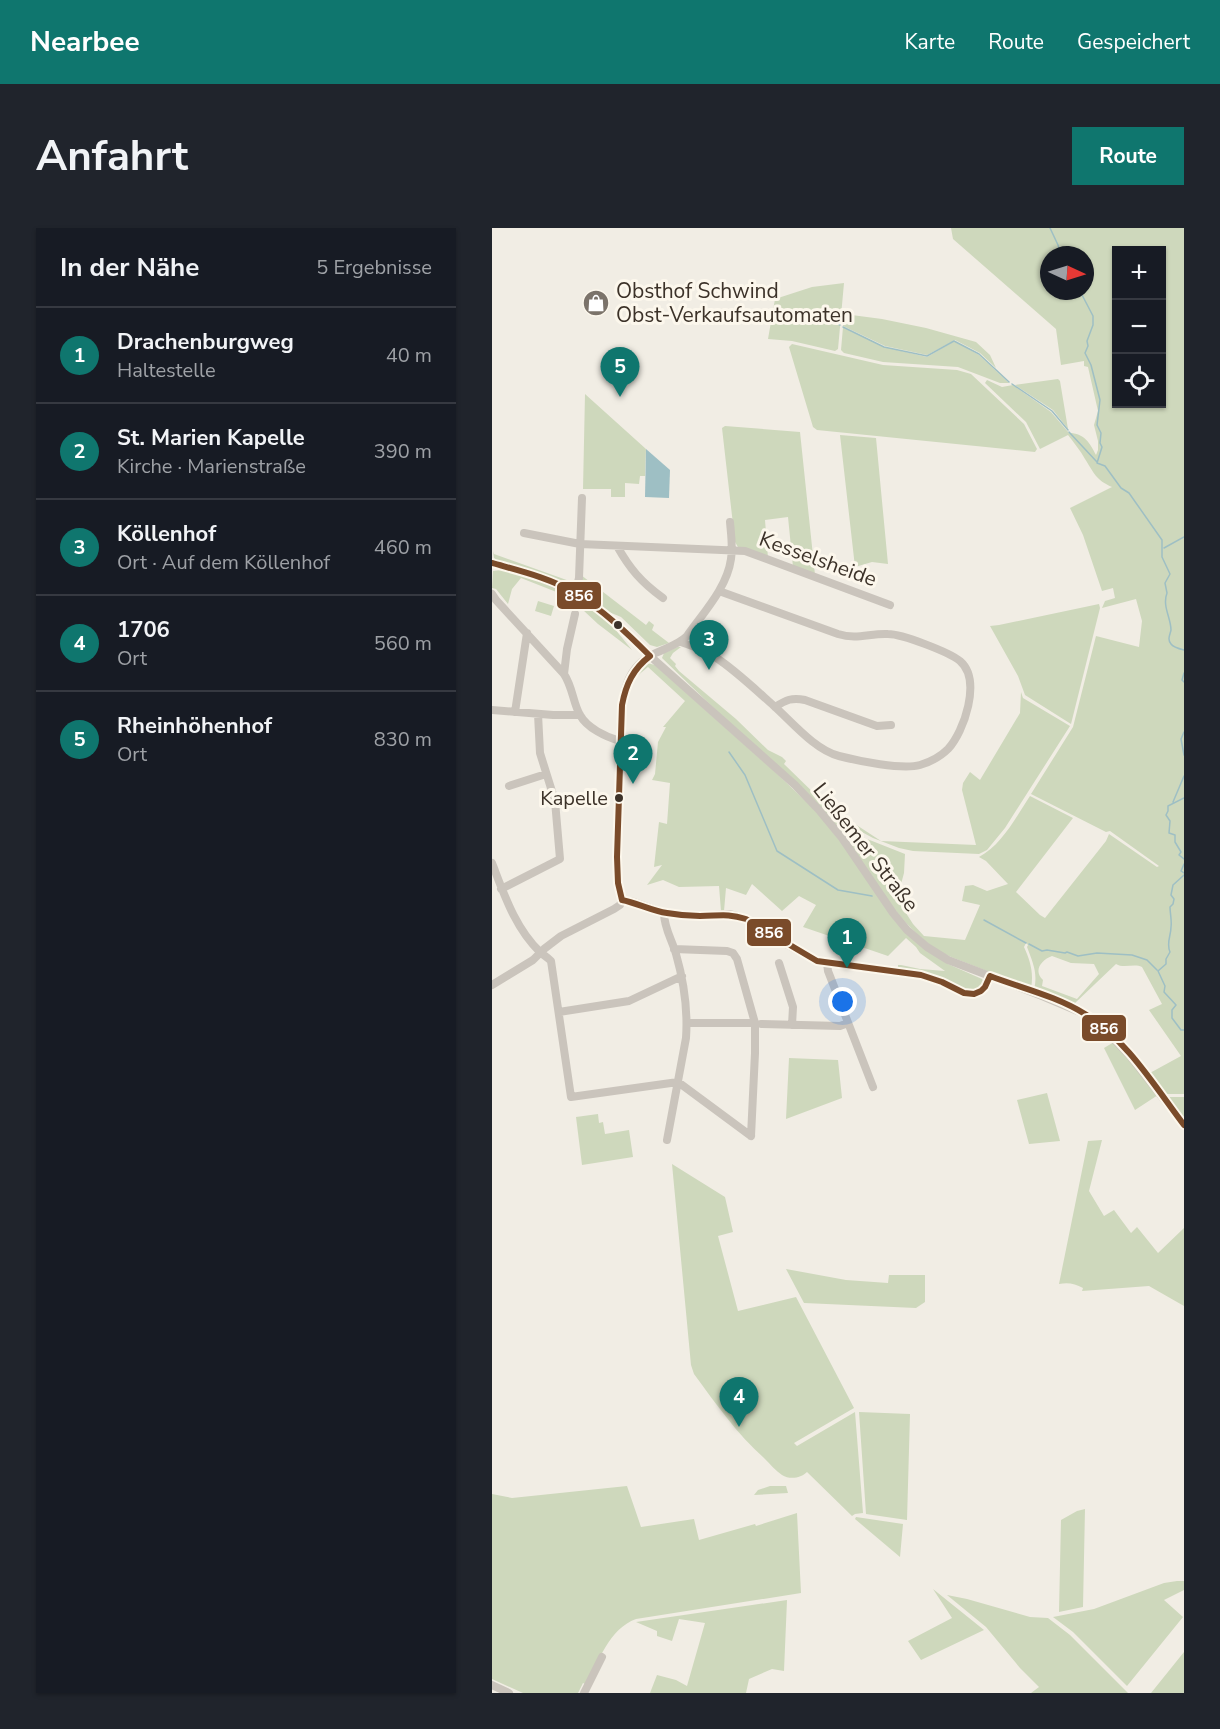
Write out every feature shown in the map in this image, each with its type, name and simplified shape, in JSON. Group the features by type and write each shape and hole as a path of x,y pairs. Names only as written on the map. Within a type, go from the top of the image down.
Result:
{"street":[{"path":"575,594 579,578 582,498"},
{"path":"492,985 533,960 561,936 620,905 622,900 618,883 617,857 620,741 624,693 635,668 650,656 681,642 719,591 728,571 732,550 730,522"},
{"name":"Kesselsheide","path":"524,533 580,544 745,551 890,605"},
{"path":"617,546 640,581 663,598"},
{"name":"Ließemer Straße","path":"492,563 527,573 575,594 619,626 795,785 819,810 842,838 907,930 927,947 948,960 1075,1009 1096,1022 1130,1056 1184,1125"},
{"path":"681,642 714,656 818,745 834,754 911,767 936,759 951,744 969,701 971,690 970,680 962,663 945,652 897,634 855,638 842,635 719,591"},
{"path":"492,594 564,674 570,683 579,715 589,726 620,741"},
{"path":"564,674 575,614"},
{"path":"515,712 527,633"},
{"path":"775,707 786,700 795,698 878,726 891,725"},
{"path":"492,710 579,715"},
{"path":"501,889 560,859 555,801 540,753 538,714"},
{"path":"509,786 546,774"},
{"path":"492,863 508,906 520,926 540,953 551,961"},
{"path":"622,900 664,913 738,916 817,961 921,975 942,982 963,993 974,994 985,987 990,976"},
{"path":"664,913 666,930 682,976 687,1023 668,1140"},
{"path":"552,942 551,961 571,1098 678,1082 751,1136 758,1023 737,959 733,953 722,950 674,949"},
{"path":"779,963 793,1007 792,1025"},
{"path":"827,963 828,971 873,1087"},
{"path":"559,1012 629,1001 682,976"},
{"path":"687,1023 840,1026 848,1023"},
{"path":"584,1693 603,1657"},
{"path":"492,1685 509,1693"}],"green space":[{"path":"951,228 1184,228 1184,1094 1162,1094 1148,1074 1181,1056 1149,1010 1162,1004 1142,967 1116,964 1074,1004 1060,997 1034,990 1035,973 1026,943 1024,947 1032,972 1031,988 951,957 934,948 906,923 893,908 850,844 852,835 857,835 905,854 904,873 897,899 913,924 924,936 965,940 980,905 962,901 965,886 973,885 987,891 1008,884 986,861 979,857 1002,838 1030,796 1073,818 1016,892 1045,918 1106,841 1109,834 1157,867 1159,866 1110,831 1106,832 1031,794 1073,727 1096,636 1139,647 1142,621 1136,599 1102,608 1105,601 1115,598 1113,588 1102,591 1083,535 1070,508 1112,487 1096,476 1068,435 1040,449 1026,422 985,383 987,380 1002,387 1013,385 1051,412 1069,433 1079,435 1086,440 1096,455 1098,441 1094,425 1098,411 1088,367 1084,366 1084,361 1061,365 1056,329 953,239","holes":["1052,956 1071,963 1094,964 1099,974 1077,999 1042,986 1040,966"]},
{"path":"844,283 838,349 835,351 792,341 768,339 775,299 812,287"},
{"path":"844,314 926,328 976,342 990,355 996,368 980,353 955,340 927,355 885,346 843,326"},
{"path":"843,327 884,347 927,357 956,342 979,355 1009,383 1000,383 958,367 883,362 844,353 841,350"},
{"path":"792,344 883,365 957,370 971,374 1024,424 1037,449 1035,452 817,430 813,427 789,347"},
{"path":"1058,379 1068,429 1053,410 1015,385"},
{"path":"585,394 646,449 645,476 640,476 639,484 625,483 625,497 611,497 611,489 583,489"},
{"path":"725,426 800,432 815,575 793,567 788,517 765,520 768,558 738,547 735,542 722,428"},
{"path":"840,435 876,438 888,564 872,562 855,567"},
{"path":"493,551 494,554 575,583 568,586 497,561 494,558"},
{"path":"501,570 546,583 574,597 599,614 632,650 598,624 569,597 521,578 512,589 508,604 496,589 492,588 493,571"},
{"path":"581,575 646,625 649,621 654,625 652,630 669,643 657,647 650,645 621,617 609,612 583,594"},
{"path":"538,601 554,606 551,616 535,611"},
{"path":"1099,604 1100,608 1071,724 1025,695 1018,676 990,626"},
{"path":"681,647 670,658 679,671 736,719 768,750 782,757 786,761 784,764 823,802 828,803 832,809 881,841 976,845 962,790 963,783 970,772 980,780 1020,713 1021,692 1023,698 1070,726 1005,828 987,850 979,854 913,851 899,848 873,838 860,831 841,831 662,658 664,653"},
{"path":"644,663 655,665 815,810 844,846 891,914 948,964 982,979 984,982 979,988 964,990 919,972 898,967 901,965 945,971 920,953 906,938 888,956 803,927 816,905 799,896 782,911 752,884 746,895 726,888 724,911 721,911 719,886 679,887 663,880 647,885 662,865 654,867 659,822 667,824 670,783 652,780 655,774 658,742 666,727 663,727 685,701 648,667 631,681"},
{"path":"1114,1042 1158,1095 1135,1110 1104,1048"},
{"path":"789,1058 838,1060 842,1098 786,1119"},
{"path":"1047,1093 1060,1141 1029,1144 1017,1100"},
{"path":"1164,1097 1184,1097 1184,1121"},
{"path":"598,1114 599,1123 603,1122 605,1134 629,1130 633,1157 582,1165 576,1117"},
{"path":"1102,1140 1089,1191 1104,1216 1114,1210 1131,1233 1137,1227 1158,1253 1184,1228 1184,1306 1149,1286 1082,1291 1083,1288 1075,1284 1059,1284 1088,1141"},
{"path":"672,1164 725,1197 733,1232 718,1236 738,1311 796,1297 854,1408 794,1443 797,1446 855,1412 863,1513 852,1516 807,1472 795,1478 785,1477 780,1473 736,1429 694,1374 691,1365"},
{"path":"786,1269 846,1280 888,1283 889,1275 925,1275 925,1302 916,1308 804,1303"},
{"path":"859,1412 910,1414 907,1520 866,1514"},
{"path":"627,1486 641,1527 694,1519 699,1540 797,1513 801,1593 636,1619 619,1630 612,1638 587,1685 583,1683 578,1693 523,1693 492,1679 492,1494 512,1498"},
{"path":"770,1486 786,1486 788,1493 754,1495 758,1490"},
{"path":"1085,1509 1083,1607 1059,1612 1061,1520"},
{"path":"856,1517 903,1524 900,1557 855,1519"},
{"path":"1184,1581 1184,1590 1164,1600 1183,1617 1127,1686 1073,1632 1053,1617 1094,1609 1164,1583"},
{"path":"933,1589 984,1630 921,1660 908,1641 952,1618"},
{"path":"947,1595 1030,1617 1048,1618 1070,1635 1128,1693 1031,1693 1039,1687 986,1627"},
{"path":"787,1600 784,1671 772,1669 749,1679 746,1693 650,1693 657,1675 676,1680 687,1686 705,1623 679,1619 672,1641 657,1636 657,1631 636,1622"},
{"path":"1184,1652 1184,1693 1151,1693"}],"water":[{"path":"646,449 670,470 669,498 645,497"}],"waterway":[{"path":"1050,228 1058,246"},
{"path":"1085,300 1093,316 1093,325 1085,353 1091,365 1100,400 1097,425 1101,433 1102,447 1097,463 1105,466 1121,488 1129,493 1162,540 1162,557 1170,574 1165,583 1166,607 1171,630 1169,640 1173,646 1184,650"},
{"path":"843,327 884,347 927,356 954,341 979,354 1009,382"},
{"path":"1012,384 1052,411 1068,430"},
{"path":"1069,432 1097,462"},
{"path":"1164,548 1184,537"},
{"path":"1184,673 1182,680 1184,682"},
{"path":"1184,732 1181,739 1184,755"},
{"path":"729,752 745,775 777,851 838,890 872,896"},
{"path":"1173,802 1184,776"},
{"path":"1184,798 1168,806 1166,815 1170,821 1169,833 1175,835 1175,842 1181,852 1179,855 1184,859"},
{"path":"1184,864 1181,871 1184,873"},
{"path":"1184,875 1173,885 1171,895 1174,899 1170,907 1171,924 1168,946 1170,952 1166,964 1158,971 1165,986 1164,992 1176,1005 1172,1010 1172,1018 1181,1030 1184,1030"},
{"path":"984,920 1026,943"},
{"path":"1029,944 1042,951 1067,952 1078,956 1097,953 1132,955 1147,960 1157,970"}],"transit line":[{"name":"856","path":"492,563 545,579 575,593 605,614 650,656"},
{"name":"856","path":"622,900 618,883 617,857 622,705 631,678 650,656"},
{"name":"856","path":"622,900 656,911 675,914 739,917 817,961 921,975 964,993 974,994 981,991 990,976"},
{"name":"856","path":"990,976 1062,1002 1100,1025 1139,1065 1184,1125"}],"place":[{"name":"Obsthof Schwind Obst-Verkaufsautomaten","path":"596,303"},
{"name":"Rheinhöhenhof","path":"620,397"},
{"name":"Köllenhof","path":"709,670"},
{"name":"St. Marien Kapelle","path":"633,784"},
{"name":"Kapelle","path":"619,798"},
{"name":"Drachenburgweg","path":"847,968"},
{"name":"1706","path":"739,1427"}]}
